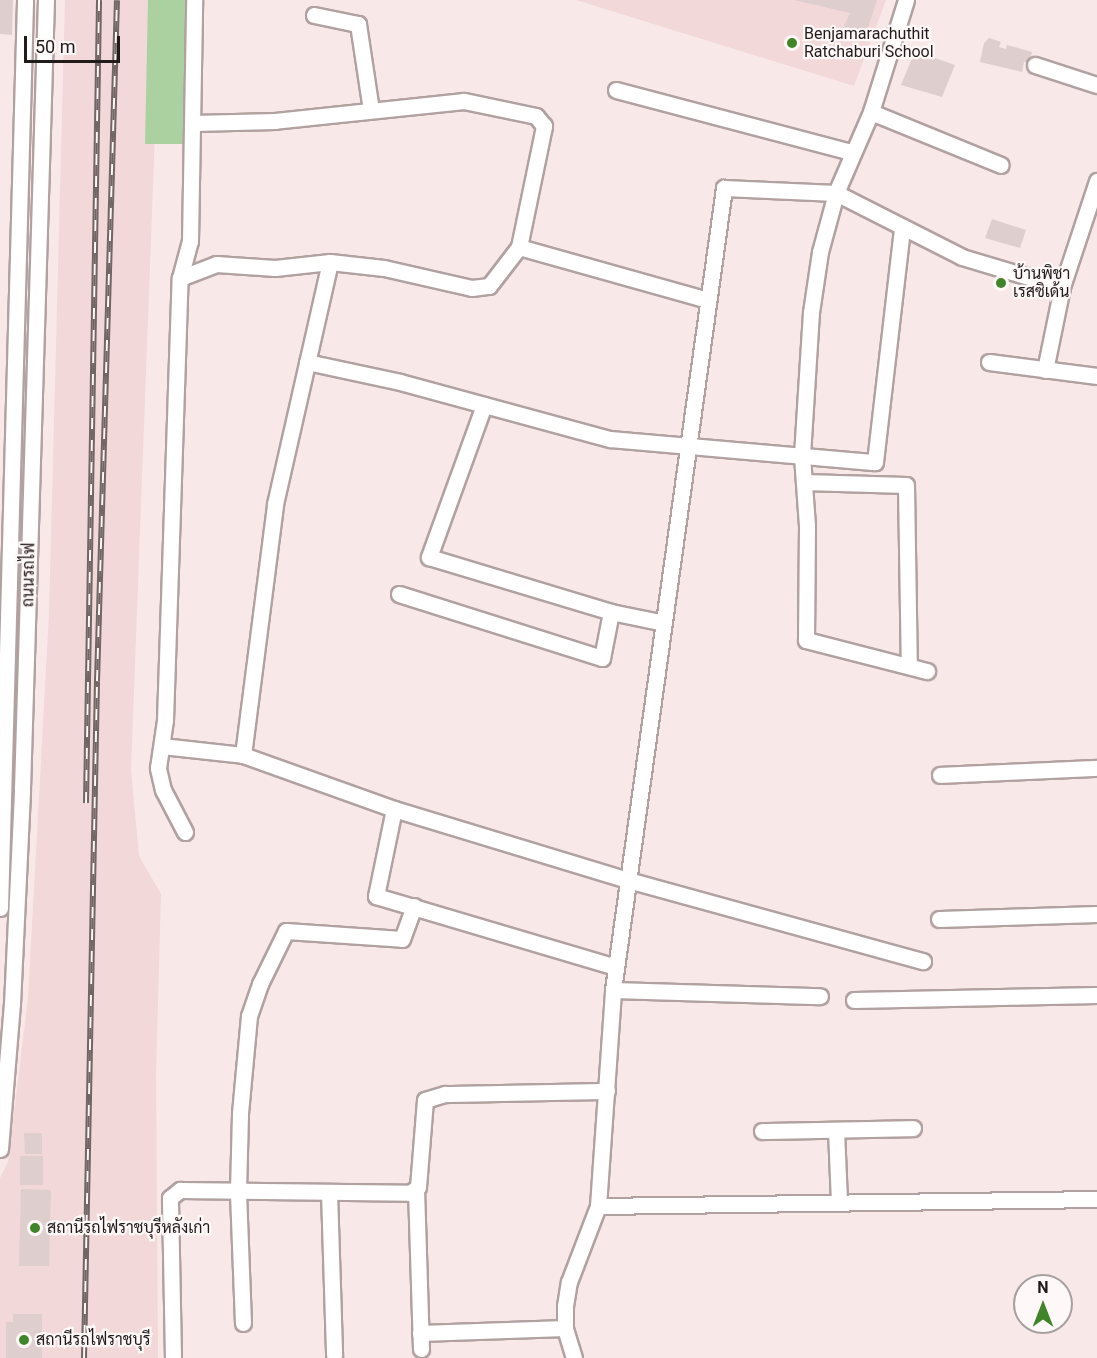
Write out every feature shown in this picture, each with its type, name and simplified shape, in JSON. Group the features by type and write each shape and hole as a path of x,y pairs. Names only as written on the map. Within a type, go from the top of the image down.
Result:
{"street":[{"name":"ถนนรถไฟ","path":"0,908 2,759 9,576 6,434 25,0"},
{"name":"ถนนรถไฟ","path":"0,1149 12,1004 30,577 46,0"},
{"path":"184,832 160,781 180,278 190,241 194,0"},
{"path":"906,0 871,112 851,152 836,193 811,312 802,456 806,640 927,671"},
{"path":"314,15 358,24 371,110"},
{"path":"1035,65 1097,85"},
{"path":"616,90 851,152"},
{"path":"180,278 216,264 274,268 330,262 384,268 472,288 489,286 519,247 543,141 544,126 536,116 464,101 275,121 193,123"},
{"path":"871,112 1001,165"},
{"path":"1045,370 1062,287 1097,181"},
{"path":"574,1358 565,1328 569,1282 598,1206 613,990 724,188 836,193 902,230 962,257 1062,287"},
{"path":"307,362 484,405 610,439 688,448 875,462 902,230"},
{"path":"519,247 708,300"},
{"path":"243,755 274,504 330,262"},
{"path":"989,362 1097,376"},
{"path":"484,405 429,557 611,612 664,623"},
{"path":"804,482 906,485 909,666"},
{"path":"9,576 30,577"},
{"path":"399,594 602,658 611,612"},
{"path":"162,746 243,755 394,809 628,880 923,961"},
{"path":"940,775 1097,768"},
{"path":"394,809 376,896 616,968"},
{"path":"243,1323 238,1191 249,1016 286,931 402,939 414,906"},
{"path":"939,919 1097,914"},
{"path":"613,990 820,996"},
{"path":"854,999 1097,995"},
{"path":"421,1350 416,1189 425,1100 445,1094 607,1091"},
{"path":"762,1131 913,1128"},
{"path":"836,1130 839,1203"},
{"path":"173,1358 170,1198 180,1190 410,1193 416,1189"},
{"path":"329,1192 334,1354"},
{"path":"598,1206 1097,1199"},
{"path":"420,1333 565,1328"}],"shaded area":[{"path":"65,0 160,0 131,770 139,856 161,894 156,1072 158,1358 0,1358 0,1178 8,1162 28,998 49,614"},
{"name":"Benjamarachuthit Ratchaburi School","path":"576,0 886,0 854,86"}],"green space":[{"path":"148,0 188,0 187,144 145,144"}],"building":[{"path":"0,0 13,0 12,35 0,34"},
{"path":"794,0 877,0 866,34 843,29 850,13"},
{"path":"989,38 1001,42 999,47 1006,49 1007,45 1032,52 1029,63 1024,62 1022,72 980,62 984,43"},
{"path":"915,51 955,65 942,97 901,85"},
{"path":"992,219 1026,230 1020,248 985,238"},
{"path":"24,1133 42,1133 42,1154 25,1154"},
{"path":"20,1156 43,1156 43,1185 20,1185"},
{"name":"สถานีรถไฟราชบุรีหลังเก่า","path":"21,1189 51,1190 49,1266 19,1266"},
{"name":"สถานีรถไฟราชบุรี","path":"13,1314 42,1314 42,1358 6,1358 6,1322 13,1322"}],"railway":[{"path":"86,803 99,0"},
{"path":"84,1358 97,681 117,0"}],"place":[{"name":"Benjamarachuthit Ratchaburi School","path":"792,43"},
{"name":"บ้านพิชา เรสซิเด้น","path":"1001,283"},
{"name":"สถานีรถไฟราชบุรีหลังเก่า","path":"35,1228"},
{"name":"สถานีรถไฟราชบุรี","path":"24,1340"}]}
